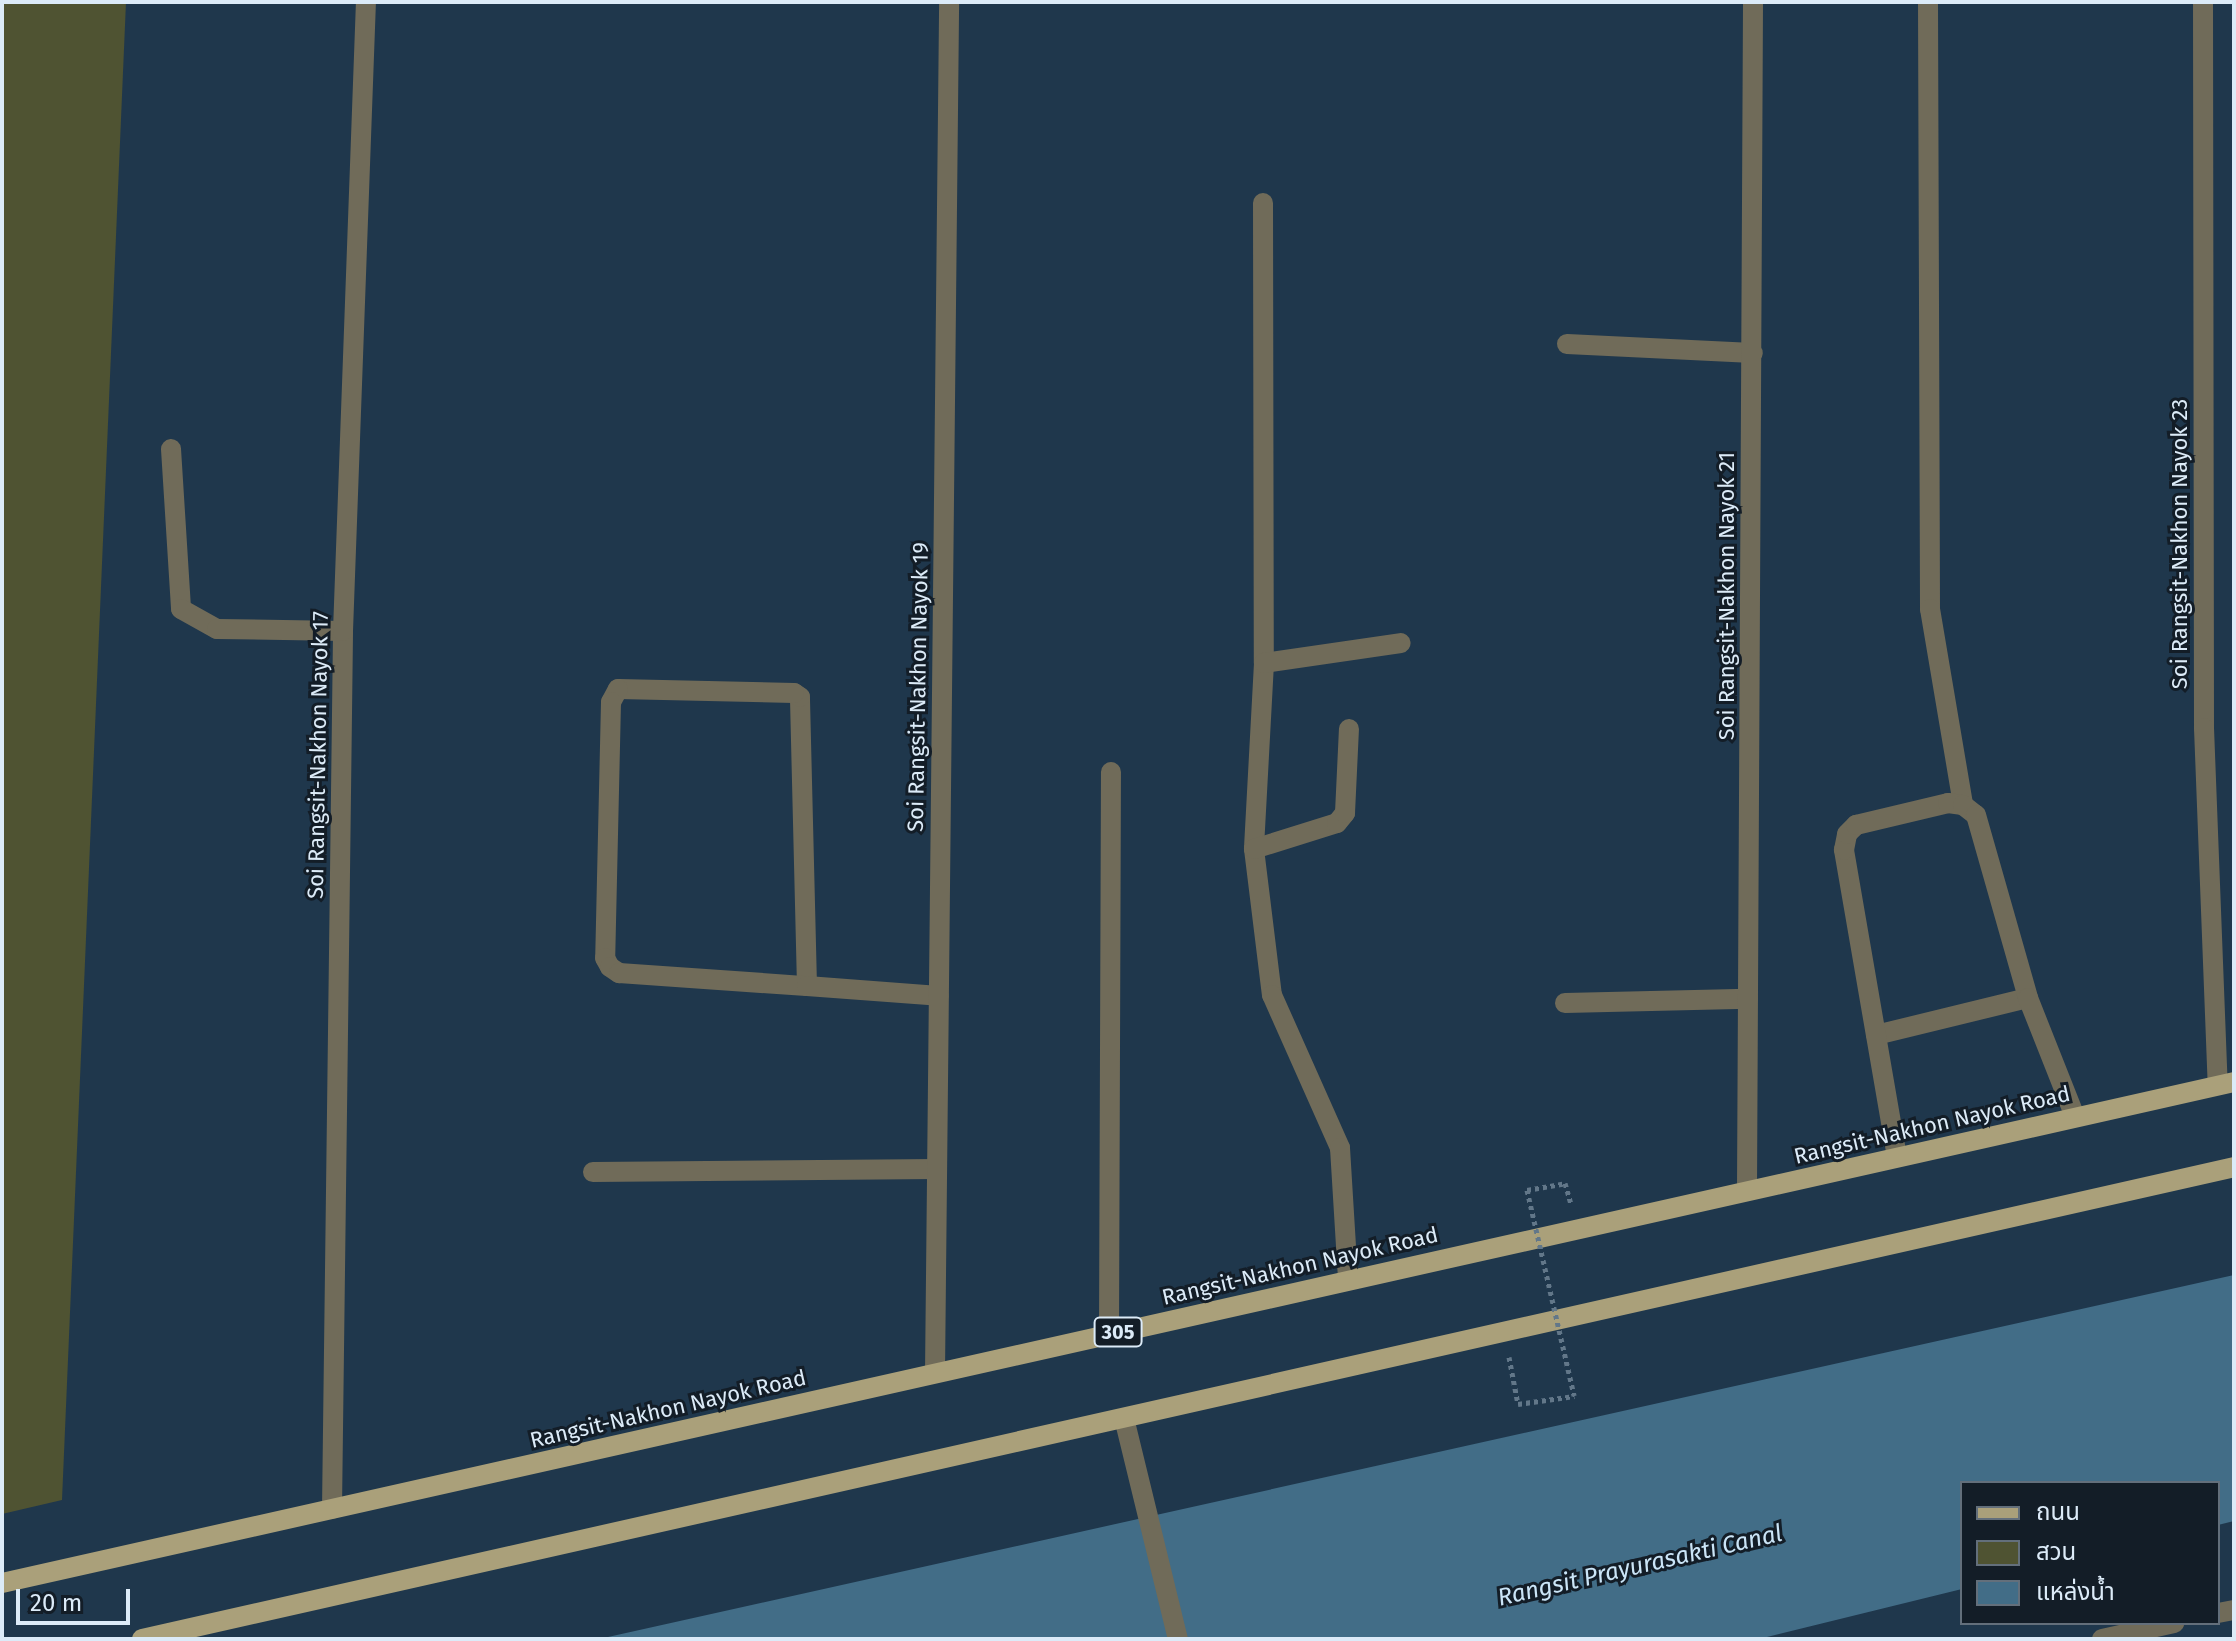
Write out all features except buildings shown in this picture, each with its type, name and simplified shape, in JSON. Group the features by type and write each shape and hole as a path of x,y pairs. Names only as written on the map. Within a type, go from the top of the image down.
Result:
{"main road":[{"name":"Rangsit-Nakhon Nayok Road","path":"2,1583 2226,1083"},
{"path":"142,1639 2234,1167"}],"street":[{"name":"Soi Rangsit-Nakhon Nayok 19","path":"935,1373 949,2"},
{"name":"Soi Rangsit-Nakhon Nayok 21","path":"1747,1190 1753,2"},
{"path":"1928,2 1930,609 1963,805"},
{"name":"Soi Rangsit-Nakhon Nayok 23","path":"2203,2 2204,728 2226,1083"},
{"name":"Soi Rangsit-Nakhon Nayok 17","path":"332,1509 343,631 361,6"},
{"path":"1263,203 1264,663 1254,849 1272,995 1340,1148 1348,1280"},
{"path":"1567,344 1753,353"},
{"path":"171,449 181,609 217,629 343,631"},
{"path":"1264,663 1401,643"},
{"path":"807,986 800,697 794,693 618,689 611,702 605,958 610,967 619,973 939,996"},
{"path":"1254,849 1337,823 1345,813 1349,729"},
{"path":"1109,1335 1111,772"},
{"path":"1897,1157 1844,850 1847,834 1856,825 1948,803 1963,805 1976,815 2028,998 2075,1117"},
{"path":"1876,1035 2028,998"},
{"path":"1565,1003 1748,999"},
{"path":"593,1172 937,1169"},
{"path":"1124,1418 1178,1639"},
{"path":"2102,1639 2165,1625"}],"path":[{"path":"1504,1333 1518,1404 1574,1396 1527,1190 1565,1183 1578,1228"}],"green space":[{"path":"2,2 126,2 62,1500 2,1514"}],"water":[{"name":"Rangsit Prayurasakti Canal","path":"2234,1275 2234,1521 2220,1524 2220,1481 1960,1481 1960,1589 1759,1639 599,1639"}]}
